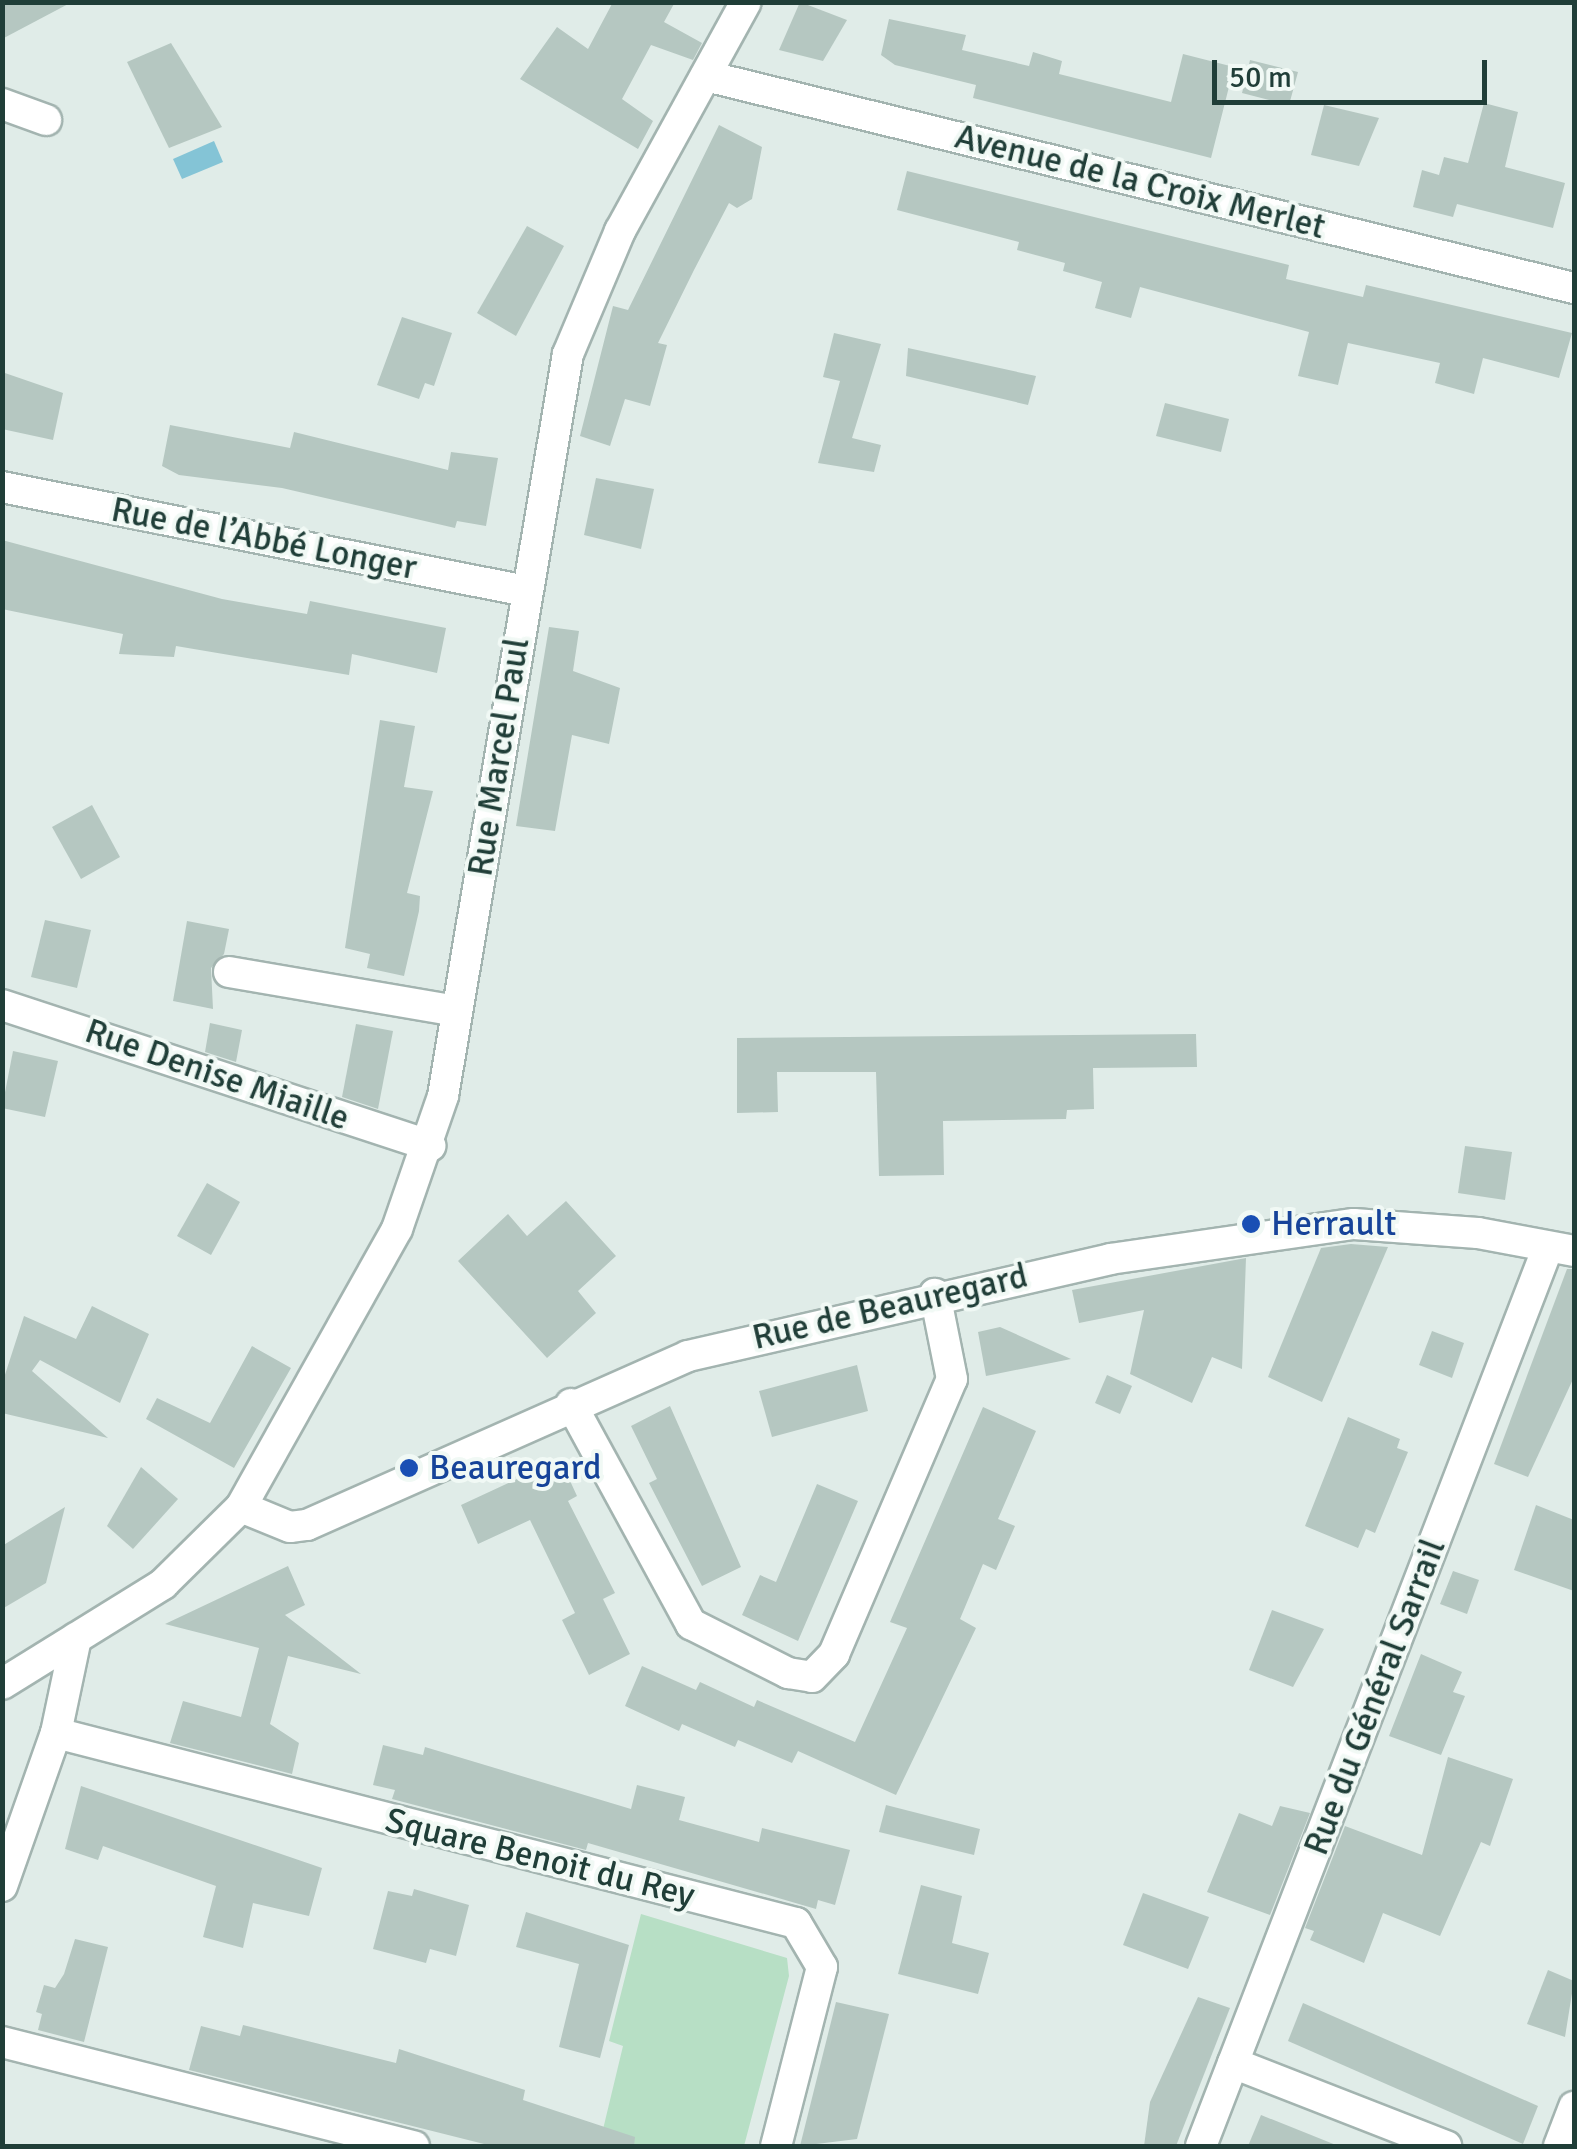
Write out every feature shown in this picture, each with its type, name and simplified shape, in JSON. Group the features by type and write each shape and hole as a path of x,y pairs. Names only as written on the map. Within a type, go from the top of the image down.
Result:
{"street":[{"name":"Rue Marcel Paul","path":"2,1684 163,1584 241,1507 397,1229 430,1146 458,1011 555,413 588,297 746,2"},
{"name":"Avenue de la Croix Merlet","path":"706,76 1574,288"},
{"path":"2,104 46,120"},
{"name":"Rue de l’Abbé Longer","path":"2,487 526,592"},
{"path":"229,972 458,1011"},
{"name":"Rue Denise Miaille","path":"2,1006 430,1146"},
{"name":"Rue de Beauregard","path":"241,1507 290,1527 308,1525 571,1404 730,1343 935,1294 1298,1227 1416,1226 1561,1249"},
{"name":"Rue du Général Sarrail","path":"1201,2146 1561,1249"},
{"path":"571,1404 691,1624 788,1673 812,1676 834,1654 952,1379 935,1294"},
{"path":"2,1886 56,1733 76,1638"},
{"name":"Square Benoit du Rey","path":"56,1733 796,1924 822,1967 776,2146"},
{"path":"2,2042 414,2146"},
{"path":"1233,2063 1446,2146"},
{"path":"1559,2146 1574,2107"}],"green space":[{"path":"641,1914 787,1958 789,1976 744,2146 599,2146 623,2046 609,2041"}],"water":[{"path":"214,141 223,162 182,179 173,159"}],"building":[{"path":"2,2 72,2 2,39"},
{"path":"613,2 675,2 664,22 702,43 693,60 651,45 622,99 653,121 638,149 520,79 557,27 588,49"},
{"path":"800,2 847,20 823,61 779,50"},
{"path":"889,19 966,35 962,50 1029,66 1033,52 1062,61 1059,74 1171,102 1183,54 1234,67 1211,158 973,98 976,85 895,65 881,55"},
{"path":"171,43 222,127 169,148 127,62"},
{"path":"1250,60 1298,72 1289,105 1242,93"},
{"path":"1484,103 1518,112 1505,167 1565,183 1553,228 1457,204 1453,217 1413,207 1422,170 1439,175 1444,157 1468,163"},
{"path":"1324,105 1379,118 1359,166 1311,155"},
{"path":"719,125 762,147 752,199 737,208 729,203 658,343 667,345 650,406 625,399 610,446 580,436 613,306 628,310"},
{"path":"907,171 1289,265 1286,279 1363,297 1366,285 1572,333 1559,378 1483,358 1474,394 1435,383 1440,363 1348,343 1338,385 1298,376 1309,332 1140,287 1131,318 1095,308 1102,282 1063,271 1065,263 1017,250 1019,242 897,210"},
{"path":"527,226 564,246 516,336 477,313"},
{"path":"402,317 452,333 434,386 425,383 419,399 377,385"},
{"path":"834,333 881,344 852,438 881,445 874,472 818,463 840,381 823,377"},
{"path":"908,348 1036,376 1028,405 906,376"},
{"path":"2,372 63,393 53,440 2,429"},
{"path":"1165,403 1229,419 1221,452 1156,436"},
{"path":"170,425 290,448 294,432 448,470 451,452 498,458 486,526 457,521 455,528 282,488 179,475 162,466"},
{"path":"596,478 654,489 641,549 584,535"},
{"path":"2,540 222,599 307,614 310,601 446,628 437,673 352,654 349,675 176,646 174,657 119,654 123,634 2,609"},
{"path":"549,627 579,631 573,671 620,688 609,744 572,735 555,831 516,826"},
{"path":"380,720 415,726 404,787 433,791 407,893 420,896 404,976 367,968 370,954 345,948"},
{"path":"92,805 120,857 81,879 52,827"},
{"path":"45,920 91,930 77,988 31,977"},
{"path":"187,921 229,929 224,954 211,968 213,1009 173,1001"},
{"path":"210,1023 242,1030 236,1062 205,1052"},
{"path":"356,1024 393,1031 378,1109 342,1097"},
{"path":"1196,1034 1197,1067 1093,1068 1094,1109 1067,1110 1066,1119 943,1121 944,1175 879,1176 876,1072 777,1072 778,1112 737,1113 737,1038"},
{"path":"13,1051 58,1061 45,1117 2,1108"},
{"path":"1465,1146 1512,1152 1505,1200 1458,1193"},
{"path":"207,1183 240,1202 211,1255 177,1236"},
{"path":"566,1201 616,1256 578,1291 596,1313 547,1358 458,1261 508,1214 527,1236"},
{"path":"1351,1244 1388,1247 1322,1402 1268,1377 1321,1248"},
{"path":"1246,1258 1242,1369 1212,1357 1192,1403 1130,1374 1144,1310 1079,1323 1072,1290"},
{"path":"1567,1269 1574,1269 1574,1377 1528,1477 1494,1464"},
{"path":"92,1306 149,1334 120,1403 40,1360 32,1371 108,1438 2,1413 2,1384 24,1316 76,1339"},
{"path":"1000,1327 1071,1359 986,1376 978,1332"},
{"path":"1432,1331 1464,1343 1452,1378 1419,1365"},
{"path":"252,1346 291,1368 234,1468 146,1419 157,1398 210,1423"},
{"path":"857,1365 868,1411 772,1437 759,1391"},
{"path":"1107,1375 1132,1386 1120,1414 1095,1403"},
{"path":"670,1406 741,1567 702,1586 649,1483 657,1479 631,1426"},
{"path":"983,1407 1036,1431 998,1519 1015,1526 996,1570 983,1564 960,1619 976,1628 896,1795 798,1751 792,1763 738,1740 735,1747 682,1724 679,1731 625,1706 642,1666 696,1690 700,1682 754,1707 757,1700 855,1742 907,1628 890,1622"},
{"path":"1348,1417 1400,1439 1397,1448 1408,1452 1375,1533 1366,1529 1358,1548 1305,1526"},
{"path":"560,1459 577,1496 568,1501 615,1593 603,1599 630,1654 589,1675 562,1620 575,1613 530,1520 478,1544 461,1505"},
{"path":"141,1467 178,1499 133,1549 107,1526"},
{"path":"817,1484 858,1501 798,1641 742,1615 760,1575 776,1582"},
{"path":"1536,1505 1574,1520 1574,1591 1514,1570"},
{"path":"65,1507 46,1583 2,1609 2,1546"},
{"path":"288,1566 305,1605 285,1615 361,1674 288,1656 270,1724 299,1743 292,1774 170,1743 183,1701 241,1717 259,1648 165,1624"},
{"path":"1453,1571 1479,1580 1467,1614 1440,1604"},
{"path":"1272,1610 1324,1629 1293,1687 1249,1670"},
{"path":"1421,1654 1462,1672 1453,1692 1465,1696 1441,1755 1389,1736"},
{"path":"383,1745 423,1755 425,1747 631,1809 637,1785 685,1797 679,1820 759,1842 762,1828 850,1850 835,1905 818,1900 816,1909 588,1843 586,1850 392,1799 395,1790 373,1785"},
{"path":"1448,1757 1513,1779 1490,1846 1481,1842 1440,1936 1383,1913 1364,1963 1310,1940 1314,1931 1305,1928 1345,1826 1422,1855"},
{"path":"81,1786 322,1868 309,1916 253,1903 243,1948 203,1937 216,1886 103,1846 98,1860 65,1849"},
{"path":"886,1805 980,1829 974,1855 879,1832"},
{"path":"1280,1806 1310,1813 1270,1915 1207,1892 1239,1813 1272,1826"},
{"path":"921,1885 962,1896 952,1943 989,1953 978,1994 898,1974"},
{"path":"414,1889 469,1905 456,1956 430,1949 426,1963 373,1949 388,1891 412,1896"},
{"path":"1143,1893 1209,1917 1188,1969 1123,1945"},
{"path":"526,1912 629,1945 600,2058 559,2047 579,1964 516,1947"},
{"path":"75,1939 108,1947 84,2042 38,2030 42,2014 36,2012 44,1985 55,1988 64,1974"},
{"path":"1548,1970 1574,1981 1565,2037 1527,2024"},
{"path":"1198,1997 1230,2008 1176,2146 1144,2146 1150,2102"},
{"path":"836,2002 889,2014 857,2139 800,2146"},
{"path":"1303,2003 1538,2106 1523,2144 1288,2041"},
{"path":"243,2025 396,2063 399,2049 525,2090 523,2100 635,2137 634,2146 492,2146 189,2070 201,2026 240,2036"},
{"path":"1261,2115 1336,2145 1336,2146 1248,2146"}],"place":[{"name":"Herrault","path":"1251,1224"},
{"name":"Beauregard","path":"409,1468"}]}
